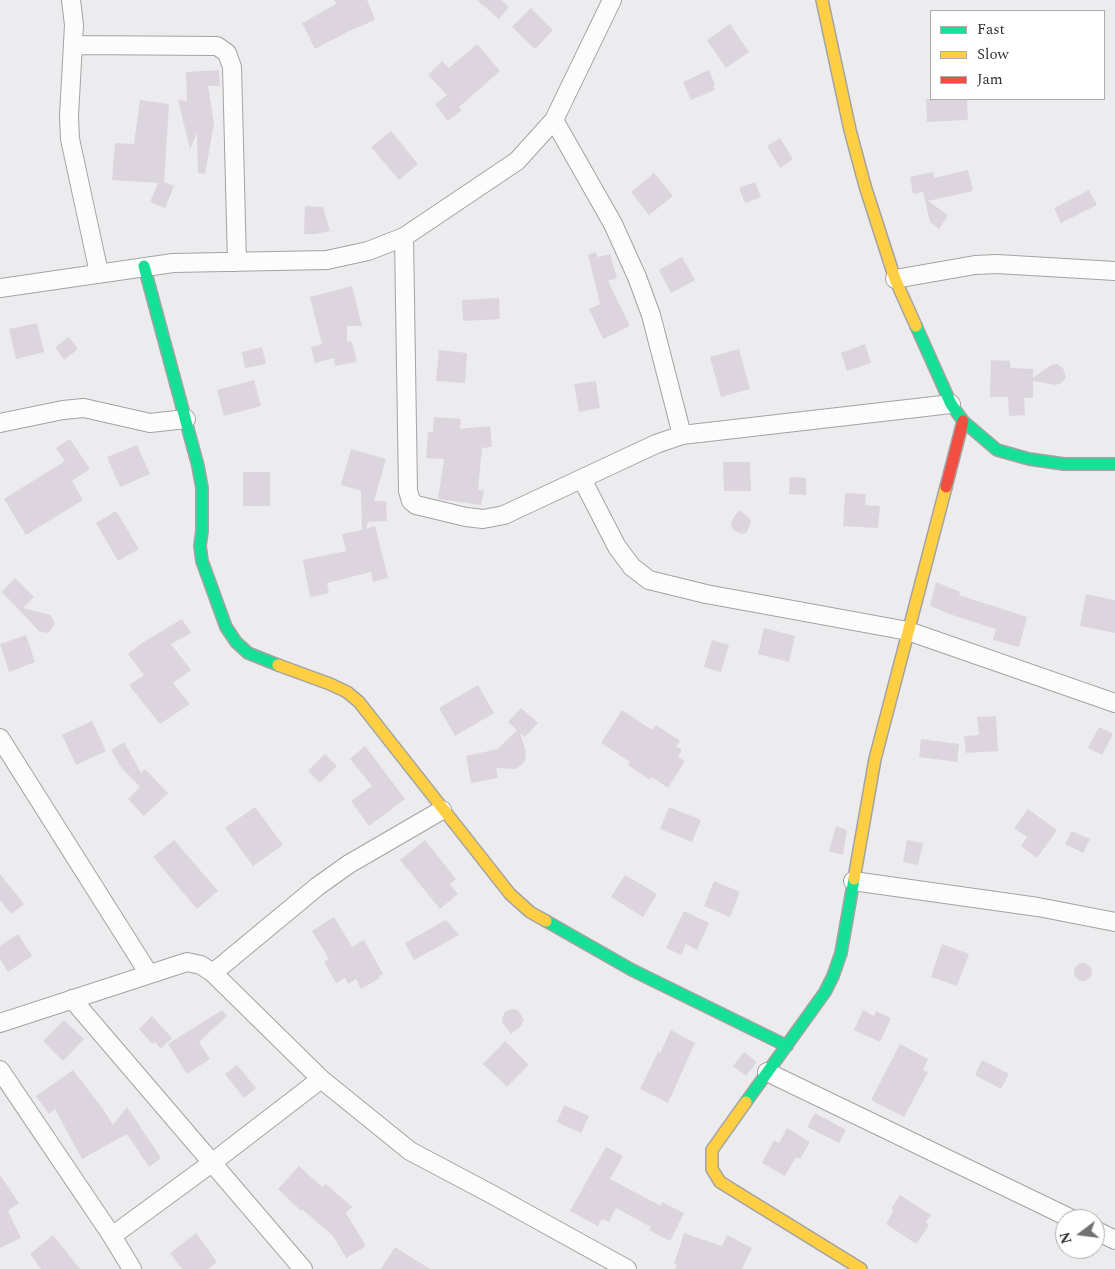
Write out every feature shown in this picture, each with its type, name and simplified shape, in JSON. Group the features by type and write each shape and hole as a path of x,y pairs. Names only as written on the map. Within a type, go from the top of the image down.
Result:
{"street":[{"path":"71,0 74,25 69,116 70,139 99,273"},
{"path":"0,288 173,263 327,260 368,251 404,237 517,161 554,120 612,0"},
{"path":"822,0 860,167 895,279 951,404 962,421 996,450 1028,459 1064,464 1115,464"},
{"path":"73,45 218,46 227,53 232,67 237,262"},
{"path":"554,120 613,224 637,277 651,315 682,436"},
{"path":"404,237 408,482 411,501 416,506 484,519 504,515 656,444 682,436 951,404"},
{"path":"895,279 975,265 997,264 1115,271"},
{"path":"144,266 186,419 202,488 200,546 202,561 226,627 236,642 248,653 330,684 347,692 359,702 442,810 510,894 530,912 632,970 787,1046"},
{"path":"0,423 63,410 84,408 150,423 186,419"},
{"path":"861,1269 720,1182 712,1169 712,1150 825,992 833,976 840,953 875,759 962,421"},
{"path":"582,479 617,547 632,567 649,580 706,594 908,631 1115,703"},
{"path":"0,738 150,974"},
{"path":"213,973 318,886 349,864 442,810"},
{"path":"853,881 1038,907 1115,922"},
{"path":"0,1023 187,962 202,965 213,973 321,1078 410,1151 493,1194 627,1269"},
{"path":"72,999 303,1269"},
{"path":"0,1070 112,1236 132,1269"},
{"path":"768,1072 1055,1211"},
{"path":"112,1236 213,1162 321,1078"}],"building":[{"path":"334,0 367,0 375,20 315,49 302,23 336,4"},
{"path":"477,0 501,0 509,7 499,19"},
{"path":"531,8 553,30 535,49 512,27"},
{"path":"730,24 749,52 726,68 707,40"},
{"path":"477,44 500,71 459,107 462,110 448,121 435,104 447,95 428,75 442,61 449,68"},
{"path":"219,70 220,86 208,86 214,123 205,174 198,173 197,133 190,149 178,100 187,101 186,72"},
{"path":"709,70 715,90 691,100 683,82"},
{"path":"926,99 967,100 968,120 927,122"},
{"path":"140,100 169,104 164,182 174,186 165,208 150,202 158,183 112,180 115,143 134,144"},
{"path":"391,131 418,164 399,180 371,147"},
{"path":"780,138 793,159 780,168 767,146"},
{"path":"968,170 973,191 928,201 948,215 939,229 930,222 923,192 913,194 910,177 933,172 934,178"},
{"path":"654,173 673,196 649,215 631,192"},
{"path":"755,182 761,197 745,203 739,188"},
{"path":"1089,190 1097,205 1061,223 1054,208"},
{"path":"305,206 323,207 330,231 304,234"},
{"path":"595,252 598,257 610,254 617,278 608,281 630,326 603,339 589,309 600,304 588,255"},
{"path":"682,257 695,280 671,293 659,270"},
{"path":"352,286 362,326 347,326 347,341 352,342 357,362 335,366 334,358 315,363 311,347 322,344 310,297"},
{"path":"499,298 500,319 463,321 462,300"},
{"path":"37,323 44,352 16,359 9,329"},
{"path":"69,337 78,349 64,360 55,347"},
{"path":"865,344 871,363 847,371 841,353"},
{"path":"262,347 266,364 245,368 242,352"},
{"path":"739,349 750,389 721,397 710,357"},
{"path":"439,350 467,353 465,383 436,381"},
{"path":"991,360 1010,361 1010,368 1033,369 1033,378 1051,365 1057,364 1063,368 1066,377 1062,383 1056,385 1033,381 1033,398 1024,398 1025,415 1009,416 1008,397 990,397"},
{"path":"254,380 261,406 224,416 217,390"},
{"path":"596,381 600,408 579,412 574,384"},
{"path":"434,417 461,419 460,429 490,426 492,447 482,448 478,490 484,491 481,505 438,499 444,459 426,458 428,432 433,432"},
{"path":"70,439 90,469 72,481 83,500 26,535 4,499 65,461 56,448"},
{"path":"137,445 150,474 120,487 107,457"},
{"path":"351,449 386,459 374,501 386,501 387,521 368,522 366,529 375,526 388,578 373,582 371,572 327,583 329,593 310,597 303,560 346,551 342,534 362,530 361,491 341,485"},
{"path":"723,462 750,462 751,491 724,491"},
{"path":"243,472 270,472 270,506 243,506"},
{"path":"790,477 806,478 806,495 789,494"},
{"path":"845,493 866,494 865,505 880,506 878,528 843,526"},
{"path":"739,510 751,522 747,532 742,534 733,530 731,525"},
{"path":"116,511 139,549 118,561 96,523"},
{"path":"15,578 34,597 23,608 50,615 55,623 50,631 46,633 39,631 2,592"},
{"path":"936,582 960,592 959,595 1027,617 1019,647 993,640 996,629 930,606"},
{"path":"1086,594 1115,600 1115,633 1080,626"},
{"path":"182,619 191,633 171,644 191,670 173,683 190,704 160,724 129,685 144,675 128,654 142,643"},
{"path":"764,628 795,636 789,662 758,654"},
{"path":"26,635 35,662 9,672 0,644"},
{"path":"712,640 729,645 721,672 704,667"},
{"path":"478,685 494,713 455,736 439,708"},
{"path":"521,708 538,723 525,737 520,733 526,752 525,761 515,769 496,768 498,778 471,783 466,756 498,749 517,730 508,722"},
{"path":"622,710 652,730 656,725 680,741 676,746 682,750 678,757 685,761 668,788 652,777 650,780 628,765 630,762 601,743"},
{"path":"996,716 998,751 966,753 964,736 979,735 977,717"},
{"path":"92,721 106,751 76,765 62,735"},
{"path":"1099,727 1113,734 1102,755 1088,748"},
{"path":"921,739 959,744 957,762 919,757"},
{"path":"124,742 141,773 145,769 168,793 144,816 128,799 140,787 121,767 111,750"},
{"path":"365,746 405,799 369,826 351,801 372,786 350,759"},
{"path":"325,754 337,766 320,783 308,771"},
{"path":"255,807 283,845 253,866 225,828"},
{"path":"669,807 701,820 692,842 660,829"},
{"path":"1028,809 1057,830 1037,858 1021,846 1027,837 1014,828"},
{"path":"836,826 847,830 843,855 829,851"},
{"path":"1072,831 1090,839 1083,853 1065,844"},
{"path":"174,840 218,891 197,909 153,857"},
{"path":"425,840 456,879 450,884 458,894 440,909 400,860"},
{"path":"907,840 923,843 918,865 903,862"},
{"path":"0,874 24,904 11,914 0,900"},
{"path":"625,875 657,894 643,917 611,897"},
{"path":"714,881 740,892 730,917 704,906"},
{"path":"684,911 709,923 697,950 686,944 681,955 666,948"},
{"path":"334,917 352,947 364,940 383,974 379,976 380,978 361,989 356,979 348,984 345,978 336,983 324,962 329,959 312,931"},
{"path":"446,920 459,935 414,960 405,943"},
{"path":"18,934 32,956 8,972 0,959 0,946"},
{"path":"942,944 969,954 957,986 931,977"},
{"path":"1083,963 1089,966 1092,972 1089,978 1083,981 1077,978 1074,972 1077,966"},
{"path":"511,1009 518,1010 524,1019 521,1026 511,1034 503,1024 502,1018 505,1012"},
{"path":"222,1010 227,1016 199,1042 210,1059 187,1074 168,1044"},
{"path":"863,1010 874,1016 876,1011 891,1018 880,1042 854,1030"},
{"path":"152,1016 172,1038 161,1049 155,1042 152,1044 139,1029"},
{"path":"64,1020 84,1039 63,1061 43,1041"},
{"path":"671,1030 695,1043 668,1103 640,1089"},
{"path":"505,1041 529,1065 507,1087 483,1064"},
{"path":"900,1044 928,1059 923,1070 928,1072 904,1117 871,1100"},
{"path":"744,1052 757,1062 746,1076 733,1066"},
{"path":"982,1060 1009,1074 1001,1089 975,1075"},
{"path":"237,1065 256,1088 244,1098 225,1074"},
{"path":"73,1070 113,1125 127,1107 161,1158 149,1167 127,1134 82,1159 55,1109 49,1114 36,1096"},
{"path":"564,1105 589,1116 581,1133 557,1122"},
{"path":"815,1113 846,1130 839,1143 807,1127"},
{"path":"787,1128 810,1142 800,1159 796,1157 785,1176 762,1163 774,1140 779,1143"},
{"path":"606,1147 623,1156 610,1179 661,1206 662,1202 684,1213 670,1241 649,1230 651,1227 616,1208 609,1222 602,1219 598,1226 570,1211"},
{"path":"299,1166 322,1187 326,1184 352,1207 346,1213 366,1246 346,1258 333,1236 302,1209 301,1211 278,1189"},
{"path":"0,1175 19,1203 8,1211 21,1238 0,1248"},
{"path":"900,1195 931,1215 926,1222 929,1225 916,1244 886,1224 894,1210 891,1209"},
{"path":"196,1233 217,1262 208,1269 182,1269 170,1253"},
{"path":"684,1233 722,1246 727,1235 752,1248 742,1269 675,1269 677,1265 674,1264"},
{"path":"53,1235 80,1269 41,1269 30,1254"},
{"path":"395,1247 430,1269 381,1269"}],"traffic: fast":[{"path":"144,266 198,466 202,488 200,546 202,561 226,627 236,642 248,653 278,665"},
{"path":"916,326 951,404 963,421 997,450 1029,459 1064,464 1115,464"},
{"path":"746,1102 825,992 833,976 841,953 854,879"},
{"path":"546,921 632,970 787,1046"}],"traffic: slow":[{"path":"822,0 850,130 865,186 895,279 916,326"},
{"path":"854,879 875,759 946,487"},
{"path":"278,665 330,684 347,692 359,702 510,894 530,912 546,921"},
{"path":"746,1102 712,1150 712,1169 720,1182 861,1269"}],"traffic: jam":[{"path":"946,487 963,421"}]}
